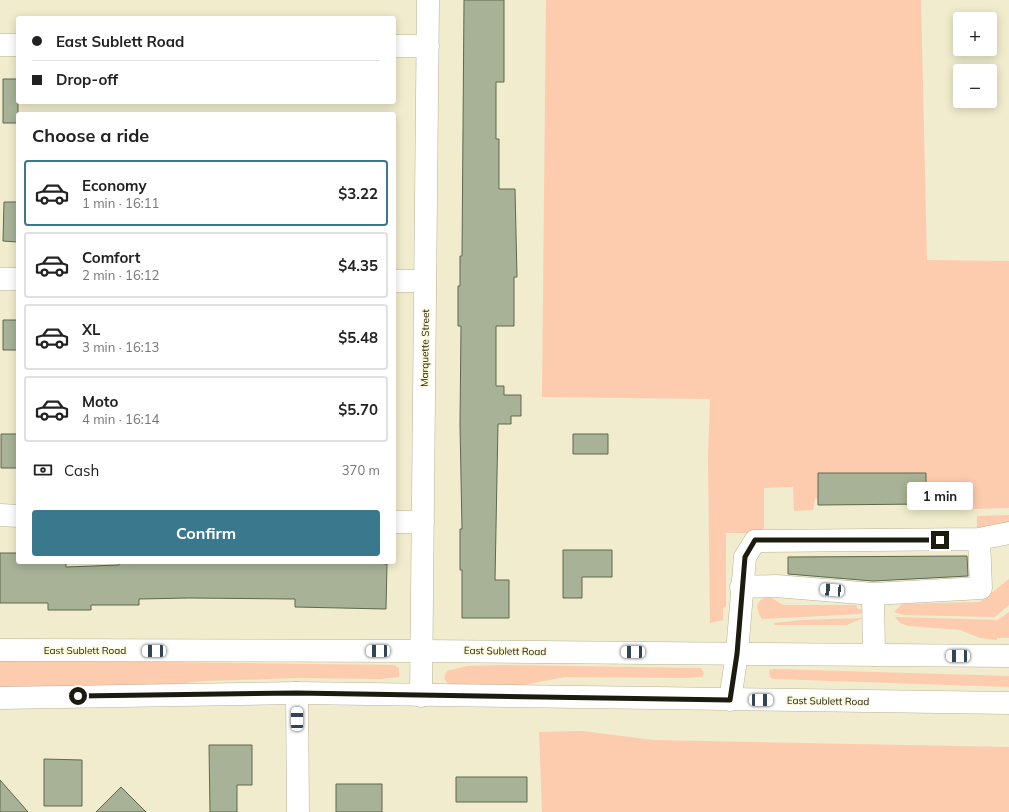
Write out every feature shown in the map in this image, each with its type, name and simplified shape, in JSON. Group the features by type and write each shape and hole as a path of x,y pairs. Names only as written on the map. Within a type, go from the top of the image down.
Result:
{"main road":[{"name":"Marquette Street","path":"421,696 428,0"},
{"path":"0,45 16,45"},
{"path":"396,46 428,46"},
{"path":"0,279 16,279"},
{"path":"396,281 425,281"},
{"path":"0,515 16,516"},
{"path":"396,522 423,522"},
{"path":"730,700 737,654 741,587 745,557 755,540 979,539 1009,532"},
{"path":"741,587 776,586 873,594 982,588 979,539"},
{"path":"873,594 874,655"},
{"name":"East Sublett Road","path":"0,650 422,650 1009,656"},
{"path":"297,693 298,812"},
{"name":"East Sublett Road","path":"0,698 297,693 421,696 1009,703"}],"shaded area":[{"path":"546,0 921,0 927,260 1009,261 1009,508 938,510 932,505 926,504 926,473 815,499 813,510 794,511 793,487 764,488 764,528 758,533 726,533 726,607 723,608 723,620 710,623 708,458 710,399 542,397"},
{"path":"1009,515 1009,528 977,529 977,516"},
{"path":"1009,579 1009,605 995,617 904,615 894,612 902,604 980,602"},
{"path":"768,597 786,605 856,605 857,608 864,611 860,614 762,619 758,612 758,605 761,600"},
{"path":"1009,612 1009,638 997,638 997,640 980,638 960,630 908,626 900,623 895,617 998,620"},
{"path":"863,618 847,625 774,625 774,623 803,620"},
{"path":"0,660 394,665 399,668 399,677 380,679 298,678 205,681 156,686 0,688"},
{"path":"502,665 701,668 704,673 702,677 685,678 565,677 518,686 449,684 444,679 447,671 467,666"},
{"path":"769,670 1009,676 1009,687 773,679 770,677"},
{"path":"582,731 653,740 1009,747 1009,812 542,812 539,732"}],"building":[{"path":"464,0 504,0 504,82 496,82 496,139 499,139 499,189 515,189 517,277 514,277 514,326 496,326 496,386 504,386 504,395 521,395 521,416 511,416 511,424 498,424 495,580 509,580 509,618 462,618 462,570 460,570 460,529 462,529 460,424 461,326 458,326 458,286 460,286 460,256 462,256"},
{"path":"3,79 16,79 16,104 18,104 18,112 16,112 16,123 3,123"},
{"path":"4,202 16,202 16,242 3,241"},
{"path":"3,320 16,320 16,350 3,350"},
{"path":"1,434 16,434 16,468 1,468"},
{"path":"573,434 608,434 608,454 573,454"},
{"path":"818,473 926,473 926,504 818,505"},
{"path":"563,550 612,550 612,577 582,577 582,598 563,598"},
{"path":"0,553 16,553 16,564 66,564 66,567 119,564 387,564 386,609 295,607 295,599 139,599 139,605 91,605 91,610 48,610 48,603 0,603"},
{"path":"967,556 968,576 873,581 788,574 788,557"},
{"path":"209,745 252,745 252,785 237,785 237,812 210,812"},
{"path":"44,759 82,760 82,806 44,806"},
{"path":"456,777 527,777 527,802 456,802"},
{"path":"0,780 22,805 28,812 0,812"},
{"path":"336,784 382,784 382,812 336,812"},
{"path":"121,787 146,812 96,812"}],"route":[{"path":"78,696 297,693 730,700 737,654 741,587 745,557 755,540 940,540"}]}
